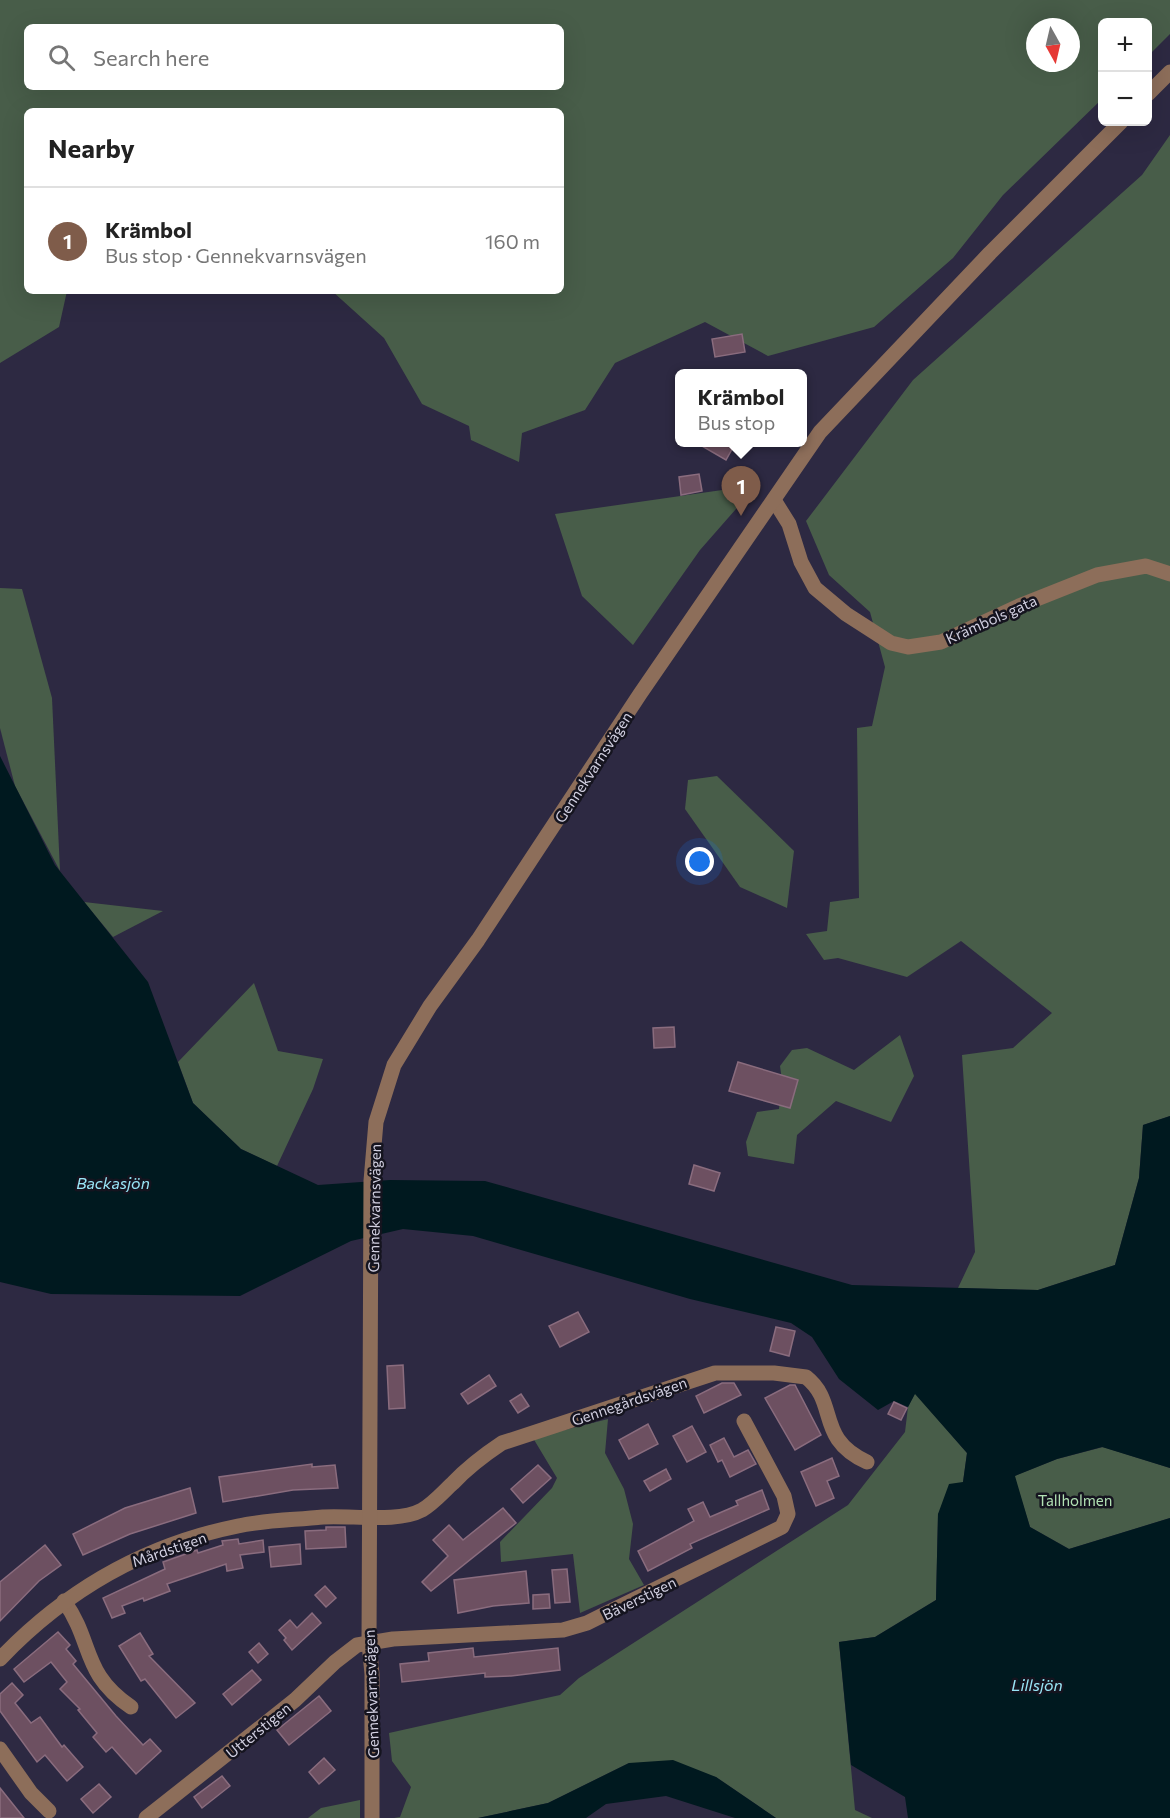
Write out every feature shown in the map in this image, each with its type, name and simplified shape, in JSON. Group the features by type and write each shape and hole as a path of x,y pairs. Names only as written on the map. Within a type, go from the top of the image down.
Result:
{"street":[{"path":"1152,90 1170,72"},
{"name":"Gennekvarnsvägen","path":"372,1818 372,1674 369,1643 373,1245 371,1181 376,1122 394,1065 430,1006 478,940 634,703 820,432 990,253 1117,126"},
{"name":"Krämbols gata","path":"774,500 789,524 801,562 816,588 846,614 891,643 908,648 940,642 1019,606 1097,575 1146,566 1170,574"},
{"name":"Gennegårdsvägen","path":"370,1516 399,1515 421,1511 481,1456 502,1443 715,1373 774,1373 806,1377 820,1393 837,1438 848,1453 867,1462"},
{"name":"Bäverstigen","path":"369,1643 571,1628 615,1610 782,1527 788,1514 784,1496 744,1421"},
{"name":"Mårdstigen","path":"0,1659 32,1626 64,1601 125,1564 238,1526 337,1516 370,1516"},
{"path":"64,1601 72,1612 100,1680 112,1694 131,1707"},
{"name":"Utterstigen","path":"146,1818 295,1700 350,1649 369,1643"},
{"path":"0,1749 31,1793 49,1812"}],"green space":[{"path":"0,0 1170,0 1170,34 1152,52 1152,18 1098,18 1098,103 1003,195 953,258 874,327 768,356 705,322 615,363 585,410 522,433 519,462 471,440 469,426 422,404 384,338 335,294 564,294 564,108 24,108 24,294 66,294 59,327 0,363"},
{"path":"1170,135 1170,1116 1143,1125 1139,1178 1115,1265 1038,1290 958,1288 975,1252 962,1055 1013,1048 1052,1013 961,941 907,977 838,958 824,960 806,934 827,931 830,902 859,898 857,728 872,726 885,667 870,612 829,575 806,521 913,380 1142,175"},
{"path":"757,485 700,550 633,645 582,596 555,514"},
{"path":"0,588 22,589 52,698 60,871 15,786 0,728"},
{"path":"717,776 794,851 787,908 740,887 685,809 688,780"},
{"path":"84,902 163,911 113,937"},
{"path":"254,983 278,1051 323,1059 313,1089 277,1166 241,1149 193,1103 178,1062"},
{"path":"900,1035 914,1076 891,1122 836,1101 797,1135 794,1164 748,1156 746,1142 757,1112 779,1109 782,1080 780,1066 792,1050 807,1048 854,1070"},
{"path":"915,1393 967,1453 963,1482 938,1514 936,1600 875,1637 839,1642 855,1810 872,1818 776,1818 716,1777 629,1763 548,1803 478,1818 394,1818 400,1817 411,1787 392,1761 389,1733 560,1695 579,1678 848,1505 905,1432 908,1407"},
{"path":"608,1419 605,1453 624,1489 633,1524 629,1559 644,1585 580,1613 573,1554 501,1562 500,1542 552,1488 557,1478 533,1438"},
{"name":"Tallholmen","path":"1103,1447 1170,1468 1170,1518 1069,1549 1030,1527 1014,1476 1057,1459"},
{"path":"360,1800 360,1818 308,1818 321,1808"}],"water":[{"path":"0,756 55,865 148,982 193,1103 241,1149 318,1185 390,1180 485,1181 852,1285 1038,1290 1115,1265 1139,1178 1143,1125 1170,1116 1170,1468 1102,1447 1057,1459 1015,1476 1030,1527 1069,1549 1170,1518 1170,1818 908,1818 905,1797 851,1765 839,1642 875,1637 936,1600 938,1514 949,1484 963,1482 967,1453 915,1394 908,1407 894,1401 878,1410 839,1379 812,1337 791,1323 690,1299 473,1236 403,1229 351,1241 240,1296 51,1294 0,1282"},
{"path":"673,1760 716,1777 776,1818 735,1818 666,1796 606,1804 586,1818 478,1818 548,1803 629,1763"}],"building":[{"path":"742,334 745,352 715,357 712,339"},
{"path":"704,447 733,447 726,460"},
{"path":"699,474 702,491 681,495 679,477"},
{"path":"674,1027 675,1047 654,1048 653,1028"},
{"path":"738,1062 798,1080 790,1108 729,1091"},
{"path":"694,1165 720,1173 714,1191 689,1184"},
{"path":"578,1312 589,1332 560,1347 549,1326"},
{"path":"776,1327 795,1331 789,1356 770,1351"},
{"path":"403,1365 405,1408 389,1409 387,1366"},
{"path":"489,1375 496,1386 468,1404 461,1394"},
{"path":"722,1383 734,1383 741,1395 704,1413 696,1396"},
{"path":"790,1385 795,1385 821,1435 795,1450 765,1398"},
{"path":"521,1394 529,1406 518,1413 510,1401"},
{"path":"894,1402 907,1408 901,1420 888,1414"},
{"path":"648,1424 658,1444 629,1459 619,1440"},
{"path":"692,1426 706,1452 687,1462 673,1436"},
{"path":"724,1438 734,1457 748,1450 756,1464 730,1477 722,1460 718,1462 710,1445"},
{"path":"832,1458 839,1476 827,1481 834,1498 816,1506 801,1472"},
{"path":"312,1464 312,1467 335,1465 338,1488 293,1490 223,1502 219,1477"},
{"path":"538,1465 551,1478 523,1503 511,1489"},
{"path":"666,1469 671,1479 650,1491 644,1481"},
{"path":"190,1488 196,1513 130,1534 83,1555 73,1534 125,1508"},
{"path":"762,1490 769,1509 690,1544 692,1548 648,1571 638,1551 694,1521 688,1509 703,1502 710,1517 738,1505 736,1501"},
{"path":"503,1508 516,1523 431,1591 422,1582 448,1556 433,1540 449,1525 463,1540"},
{"path":"326,1527 345,1527 346,1547 306,1549 305,1531 326,1530"},
{"path":"238,1539 239,1544 263,1540 264,1552 240,1555 243,1568 227,1571 226,1564 167,1584 170,1591 122,1606 125,1613 112,1618 103,1598 165,1569 163,1562 197,1550 198,1553 223,1545 222,1541"},
{"path":"300,1544 301,1564 271,1567 269,1547"},
{"path":"45,1545 61,1565 39,1581 0,1621 0,1582"},
{"path":"567,1569 570,1602 555,1603 552,1570"},
{"path":"526,1571 529,1603 493,1606 458,1613 454,1580"},
{"path":"325,1586 336,1598 326,1607 315,1595"},
{"path":"549,1594 550,1608 533,1609 533,1595"},
{"path":"312,1613 321,1623 292,1650 279,1630 290,1620 297,1628"},
{"path":"58,1632 70,1645 66,1649 76,1661 73,1664 116,1716 143,1745 150,1739 161,1751 136,1774 112,1747 106,1752 93,1737 97,1733 78,1710 80,1709 60,1689 67,1682 51,1662 24,1682 14,1669"},
{"path":"140,1633 153,1654 149,1656 195,1703 176,1718 145,1679 141,1681 119,1646"},
{"path":"259,1643 268,1654 258,1663 249,1652"},
{"path":"473,1648 474,1657 558,1648 560,1670 511,1676 485,1677 485,1673 402,1682 400,1664 429,1661 428,1653"},
{"path":"252,1670 261,1680 232,1705 223,1694"},
{"path":"12,1683 23,1695 15,1703 31,1723 40,1717 62,1747 64,1745 83,1767 67,1781 45,1755 37,1762 0,1711 0,1694"},
{"path":"319,1696 331,1711 289,1745 277,1730"},
{"path":"324,1758 335,1770 319,1784 309,1772"},
{"path":"222,1776 230,1786 202,1808 194,1797"},
{"path":"99,1784 111,1797 93,1813 81,1799"},
{"path":"0,1788 24,1818 0,1818"}],"place":[{"name":"Krämbol","path":"741,516"}],"water label":[{"name":"Backasjön","path":"113,1182"},
{"name":"Lillsjön","path":"1037,1684"}]}
